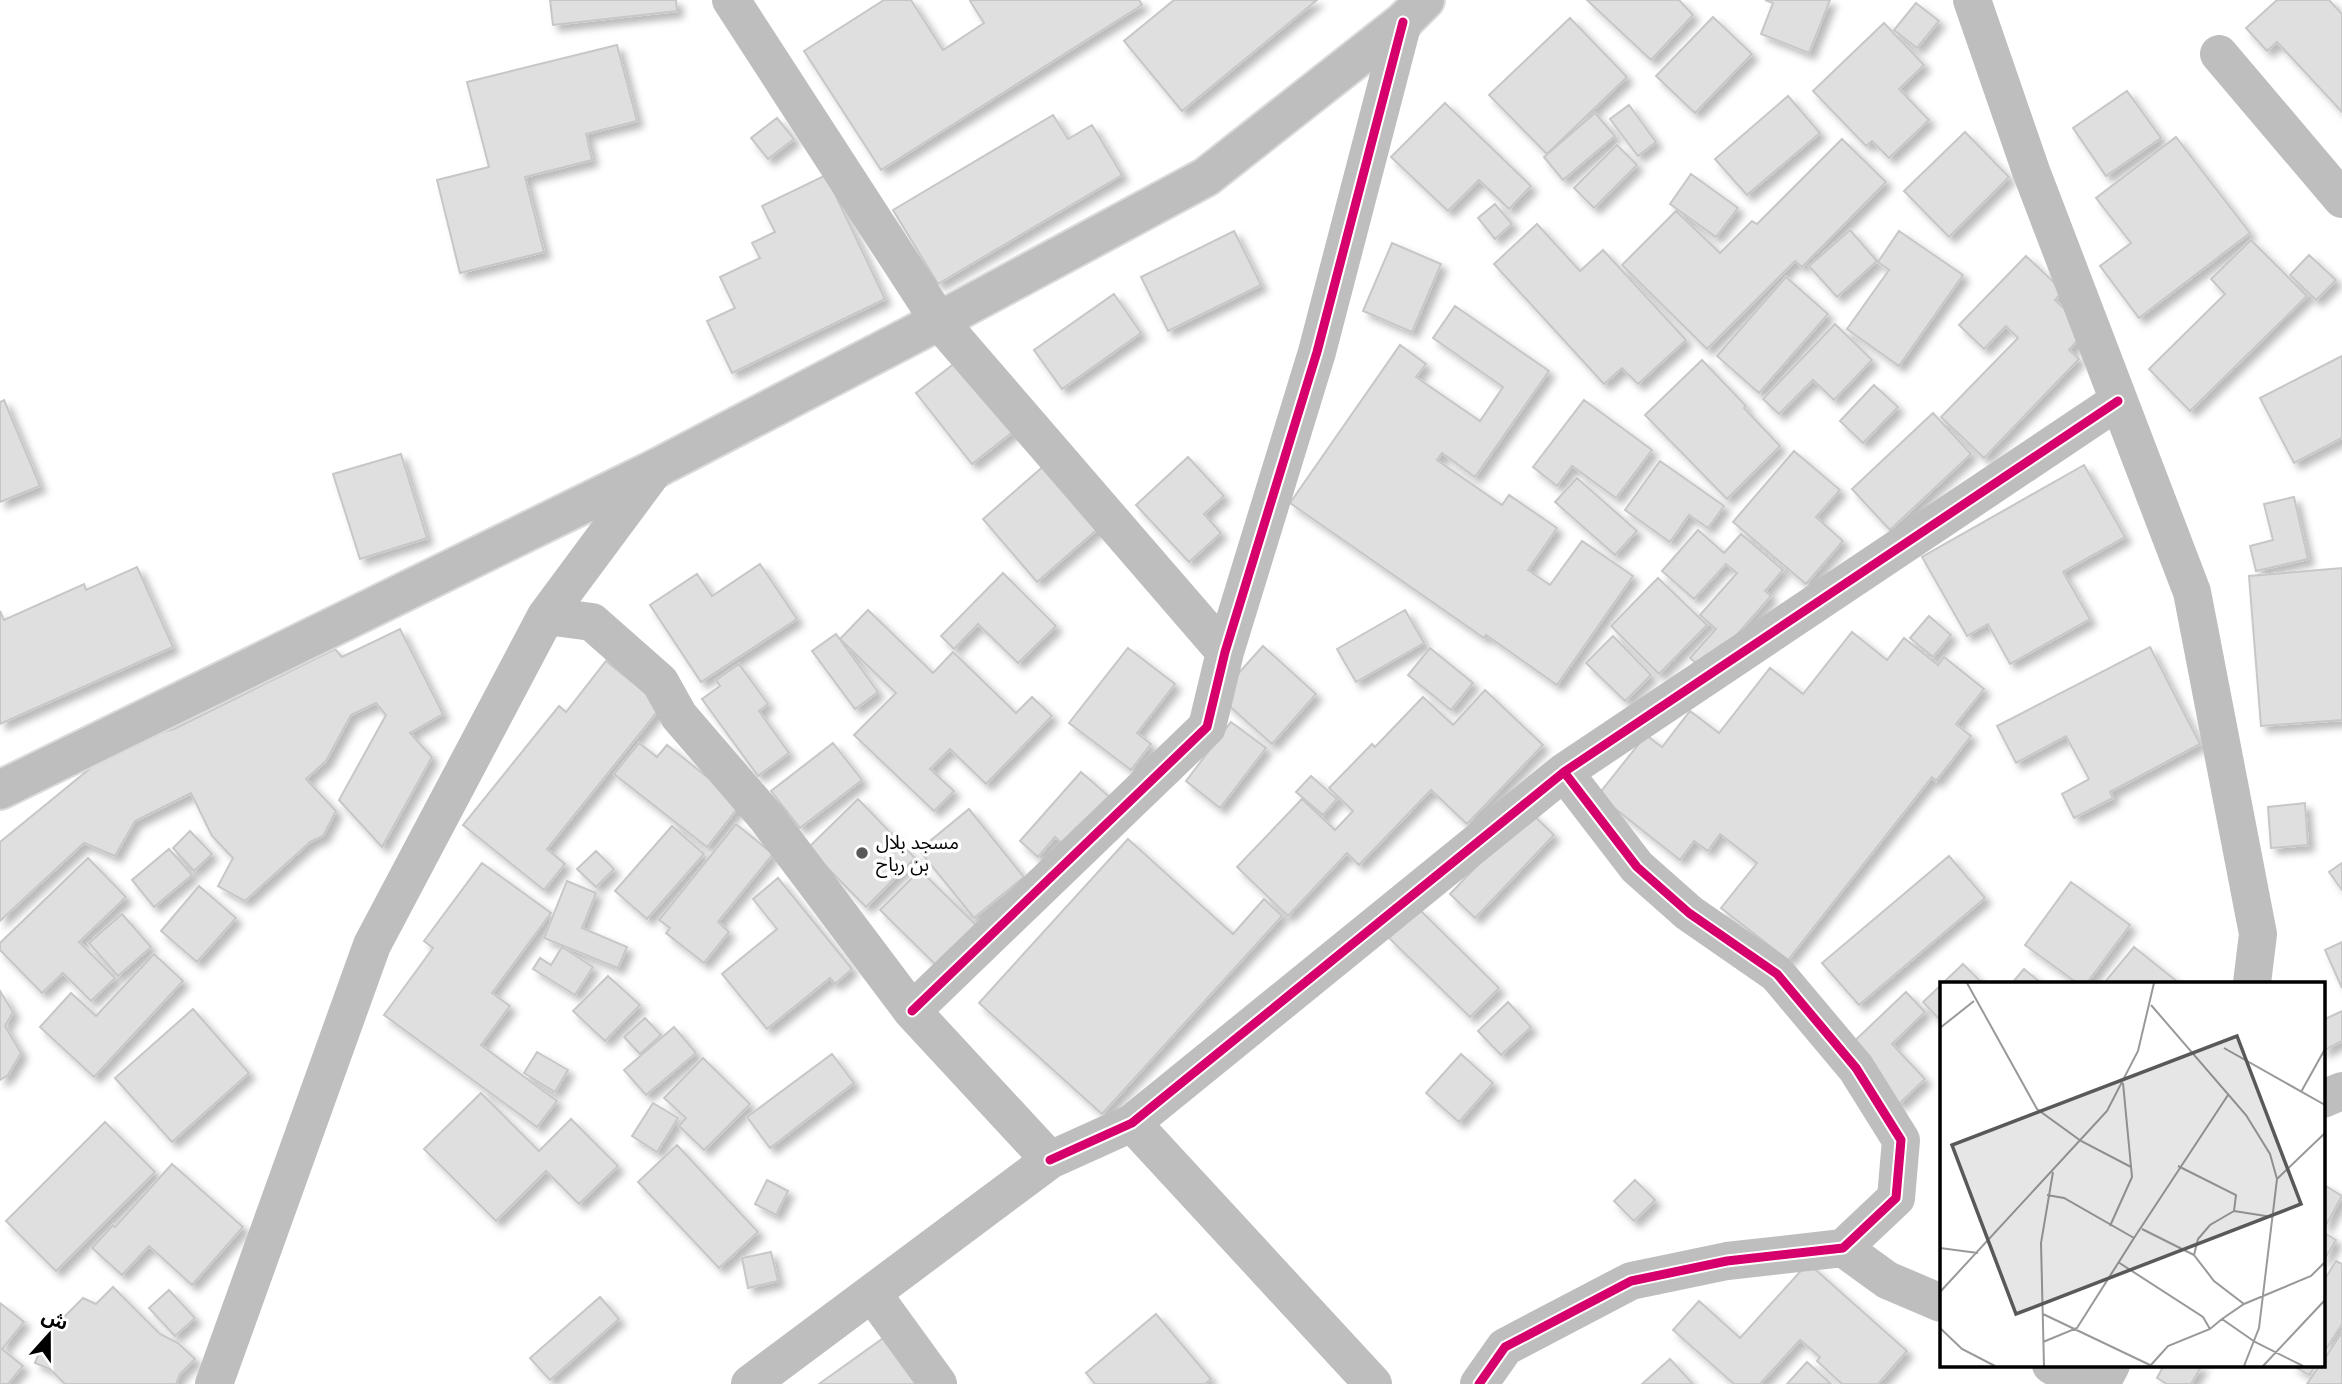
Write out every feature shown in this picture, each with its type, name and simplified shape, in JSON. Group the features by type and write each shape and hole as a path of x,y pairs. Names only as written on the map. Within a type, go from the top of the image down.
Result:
{"street":[{"path":"731,0 939,321 1225,652"},
{"path":"1972,0 2031,171 2192,592 2258,934 2252,982"},
{"path":"0,790 654,469 939,321 1206,177 1414,11"},
{"path":"912,1011 1207,727 1225,652 1317,352 1414,11"},
{"path":"2219,54 2342,199"},
{"path":"750,1384 1049,1160 1132,1123 1564,772 2118,401"},
{"path":"214,1384 372,945 546,616 654,469"},
{"path":"546,616 592,622 660,682 679,716 767,818 912,1011 1049,1160"},
{"path":"1479,1384 1504,1347 1631,1281 1727,1261 1843,1248 1896,1198 1901,1140 1856,1068 1777,974 1689,913 1637,867 1564,772"},
{"path":"2324,1099 2342,1091"},
{"path":"1132,1123 1373,1384"},
{"path":"1843,1248 1887,1280 1940,1303"},
{"path":"872,1293 938,1384"},
{"path":"2053,1366 2084,1384"},
{"path":"2101,1384 2110,1366"}],"building":[{"path":"550,0 676,0 677,11 553,25"},
{"path":"884,0 911,0 943,50 984,23 971,0 1139,0 1142,5 881,170 804,51"},
{"path":"1174,0 1317,0 1182,111 1124,41"},
{"path":"1587,0 1679,0 1693,15 1651,60"},
{"path":"1765,0 1830,0 1809,53 1761,34 1773,3"},
{"path":"2277,0 2329,0 2342,14 2342,112 2277,42 2267,51 2246,28"},
{"path":"1916,3 1939,21 1917,48 1894,30"},
{"path":"1713,17 1752,54 1695,113 1656,76"},
{"path":"1570,18 1627,77 1547,154 1489,95"},
{"path":"1884,23 1924,65 1899,89 1929,120 1889,158 1872,141 1866,146 1813,91"},
{"path":"617,45 637,121 586,134 592,160 525,177 544,252 460,273 437,180 489,167 467,82"},
{"path":"2127,91 2161,138 2106,176 2073,128"},
{"path":"1788,96 1820,133 1747,195 1715,159"},
{"path":"1445,103 1531,186 1509,209 1479,180 1448,211 1391,157"},
{"path":"1629,105 1656,142 1638,156 1610,119"},
{"path":"1595,113 1615,136 1563,180 1544,157"},
{"path":"1053,115 1068,139 1092,125 1122,175 938,284 893,210"},
{"path":"777,118 794,139 768,159 751,138"},
{"path":"1965,132 2009,177 1949,237 1904,191"},
{"path":"2176,137 2250,233 2139,318 2100,266 2131,243 2096,198"},
{"path":"1842,139 1886,182 1802,267 1795,261 1707,349 1622,265 1676,211 1720,253 1752,221 1757,224"},
{"path":"1617,145 1637,165 1594,208 1574,188"},
{"path":"1691,174 1738,208 1716,237 1670,204"},
{"path":"826,175 885,299 732,373 707,321 735,308 720,277 760,258 752,243 775,232 762,206"},
{"path":"1495,204 1512,224 1495,239 1478,218"},
{"path":"1537,224 1580,271 1603,250 1686,340 1638,384 1622,368 1604,384 1494,264"},
{"path":"1850,230 1877,261 1837,297 1809,266"},
{"path":"1234,231 1261,285 1168,331 1141,277"},
{"path":"1899,231 1963,275 1899,366 1847,329 1889,270 1878,262"},
{"path":"2251,240 2307,296 2190,411 2149,369 2225,294 2211,279"},
{"path":"1392,243 1441,264 1412,332 1363,311"},
{"path":"2309,255 2336,280 2316,300 2290,275"},
{"path":"2026,256 2063,291 2055,300 2087,330 2069,350 2079,359 1984,458 1941,417 2018,338 2006,326 1984,349 1959,325"},
{"path":"1786,277 1828,314 1759,393 1717,356"},
{"path":"1114,294 1141,333 1062,389 1034,350"},
{"path":"1455,306 1549,371 1475,477 1442,453 1437,460 1502,505 1509,495 1557,528 1528,570 1550,585 1582,541 1633,576 1557,685 1486,635 1484,638 1290,503 1400,345 1426,364 1416,377 1480,421 1503,387 1433,338"},
{"path":"1835,324 1872,360 1834,400 1813,380 1779,414 1763,399"},
{"path":"2342,356 2342,438 2294,463 2260,398"},
{"path":"959,360 1014,431 972,464 916,393"},
{"path":"1702,360 1780,446 1727,499 1645,415"},
{"path":"1874,385 1898,407 1863,443 1840,421"},
{"path":"4,400 40,486 0,502 0,402"},
{"path":"1584,400 1652,450 1616,498 1572,466 1557,486 1533,467"},
{"path":"1933,413 1971,454 1890,530 1852,489"},
{"path":"1794,451 1840,490 1816,517 1843,541 1806,584 1733,522"},
{"path":"401,454 427,538 360,559 333,474"},
{"path":"1188,457 1224,496 1204,514 1221,533 1189,562 1136,505"},
{"path":"1660,461 1724,506 1708,528 1689,515 1670,542 1625,510"},
{"path":"1046,464 1100,527 1037,582 983,519"},
{"path":"2084,465 2125,537 2063,572 2090,619 2010,664 1988,624 1967,636 1922,557"},
{"path":"1577,478 1637,531 1615,555 1555,502"},
{"path":"2294,497 2308,559 2256,571 2250,546 2273,540 2264,504"},
{"path":"1698,530 1724,553 1741,534 1783,570 1765,591 1771,596 1705,671 1690,658 1716,629 1700,615 1737,573 1726,564 1694,599 1662,571"},
{"path":"760,564 797,619 701,682 650,605 697,574 712,596"},
{"path":"137,567 173,647 0,724 0,611 4,620 84,584 86,590"},
{"path":"2342,568 2342,720 2261,726 2249,576"},
{"path":"1003,573 1056,626 1018,663 978,624 954,649 941,636"},
{"path":"1658,578 1707,625 1659,674 1611,626"},
{"path":"868,610 933,673 953,652 1016,713 1032,697 1052,716 986,784 950,749 930,769 954,791 934,811 854,735 896,693 840,639"},
{"path":"1405,610 1424,643 1356,682 1337,649"},
{"path":"1929,616 1951,635 1933,657 1910,638"},
{"path":"400,629 443,714 410,733 432,757 382,847 339,800 386,715 376,703 351,715 326,761 306,779 336,811 323,836 310,842 245,901 218,886 233,858 212,836 191,793 135,821 115,856 84,843 0,921 0,842 120,744 174,729 335,649 342,657"},
{"path":"1852,632 1887,660 1904,638 1938,665 1944,657 1984,689 1956,724 1971,736 1936,781 1932,777 1788,960 1721,908 1757,863 1720,834 1708,851 1694,841 1680,860 1598,795 1646,735 1662,747 1690,711 1719,733 1770,668 1803,694"},
{"path":"836,634 878,692 855,709 812,651"},
{"path":"1613,636 1651,675 1625,701 1586,663"},
{"path":"1263,646 1316,694 1272,744 1218,696"},
{"path":"2150,647 2200,744 2110,792 2113,798 2074,818 2062,794 2089,779 2066,736 2016,763 1997,726"},
{"path":"1128,648 1175,684 1137,733 1151,744 1131,770 1069,723"},
{"path":"1430,648 1473,683 1451,710 1408,675"},
{"path":"606,661 662,706 547,849 565,864 544,890 463,825 559,706 566,712"},
{"path":"739,664 768,704 759,711 789,753 758,776 702,699 720,686 716,680"},
{"path":"1485,690 1543,745 1467,824 1431,790 1359,865 1347,853 1288,916 1237,867 1302,799 1335,830 1353,811 1329,788 1372,744 1375,747 1423,697 1453,725"},
{"path":"1231,722 1266,748 1220,808 1186,781"},
{"path":"639,743 657,757 667,745 741,804 707,847 614,774"},
{"path":"833,743 862,780 800,828 771,791"},
{"path":"1081,772 1112,799 1068,849 1055,837 1038,857 1020,841"},
{"path":"1311,776 1337,799 1323,815 1296,792"},
{"name":"مسجد بلال بن رباح","path":"858,799 915,858 866,907 808,848"},
{"path":"2305,803 2308,845 2271,848 2268,807"},
{"path":"969,809 1024,877 974,918 919,850"},
{"path":"1529,811 1554,835 1475,918 1450,894"},
{"path":"736,824 773,854 718,922 729,932 704,963 666,933 670,928 659,920"},
{"path":"672,826 704,854 647,919 615,891"},
{"path":"190,831 212,854 194,871 173,848"},
{"path":"1128,839 1233,934 1264,899 1282,916 1102,1114 979,1003"},
{"path":"169,849 192,875 154,907 132,880"},
{"path":"596,851 614,869 596,887 577,869"},
{"path":"1949,856 1985,898 1859,1005 1822,963"},
{"path":"88,858 126,897 79,942 115,978 91,1001 63,973 42,993 0,950 0,943"},
{"path":"482,863 551,913 492,993 510,1006 481,1045 557,1101 537,1127 384,1015 433,948 424,941"},
{"path":"2342,863 2342,890 2329,872"},
{"path":"920,870 978,927 938,967 880,910"},
{"path":"778,878 852,969 835,984 830,978 767,1029 722,974 777,929 753,899"},
{"path":"567,881 596,893 582,928 627,947 618,968 544,938"},
{"path":"2071,882 2130,925 2088,982 2076,982 2025,945"},
{"path":"199,886 236,918 197,962 161,931"},
{"path":"1418,908 1499,988 1470,1017 1389,938"},
{"path":"122,914 151,947 118,976 89,943"},
{"path":"2342,942 2342,988 2325,950"},
{"path":"562,947 593,967 575,995 533,969 540,958 551,965"},
{"path":"2134,947 2178,982 2105,982"},
{"path":"154,954 183,981 94,1077 40,1027 71,993 96,1016"},
{"path":"1963,964 1981,982 1944,982"},
{"path":"2024,969 2040,982 2013,982"},
{"path":"608,976 640,1005 605,1041 573,1011"},
{"path":"1940,986 1940,1020 1923,1002"},
{"path":"0,991 13,1012 5,1026 21,1053 8,1075 0,1080"},
{"path":"1906,992 1925,1012 1892,1044 1925,1079 1899,1104 1846,1049"},
{"path":"1508,1002 1531,1027 1501,1055 1478,1031"},
{"path":"193,1009 249,1073 172,1142 115,1078"},
{"path":"2342,1011 2342,1041 2324,1050 2324,1020"},
{"path":"645,1018 661,1035 640,1054 624,1037"},
{"path":"674,1027 696,1053 646,1095 624,1070"},
{"path":"537,1052 568,1070 555,1092 524,1073"},
{"path":"832,1054 854,1083 770,1148 747,1117"},
{"path":"1461,1054 1493,1083 1459,1122 1426,1093"},
{"path":"703,1058 750,1104 704,1150 679,1126 686,1118 664,1098"},
{"path":"481,1093 539,1151 571,1119 618,1166 579,1204 546,1171 496,1221 424,1149"},
{"path":"653,1103 678,1118 657,1152 632,1136"},
{"path":"105,1122 155,1172 56,1271 6,1221"},
{"path":"677,1145 758,1232 719,1268 638,1182"},
{"path":"172,1164 243,1227 192,1285 149,1246 122,1275 92,1248 113,1225 115,1227"},
{"path":"767,1180 788,1191 776,1215 755,1204"},
{"path":"1635,1180 1655,1200 1634,1221 1614,1201"},
{"path":"2324,1185 2342,1196 2324,1226"},
{"path":"2324,1233 2336,1240 2324,1260"},
{"path":"771,1252 778,1281 748,1288 742,1258"},
{"path":"2336,1261 2342,1264 2342,1324 2324,1352 2324,1280"},
{"path":"1808,1263 1907,1351 1878,1384 1842,1384 1817,1361 1820,1357 1800,1340 1760,1384 1734,1384 1673,1330 1699,1301 1740,1338"},
{"path":"113,1287 160,1334 178,1343 195,1359 180,1374 176,1384 65,1384 50,1369 35,1363 46,1335 83,1298 96,1304"},
{"path":"169,1290 195,1318 175,1336 149,1308"},
{"path":"600,1297 619,1319 550,1380 530,1358"},
{"path":"0,1303 24,1322 2,1349 23,1366 8,1384 0,1384"},
{"path":"1156,1314 1211,1379 1205,1384 1095,1384 1086,1373"},
{"path":"2342,1332 2342,1384 2307,1384 2319,1366 2324,1366 2324,1359"},
{"path":"889,1334 925,1384 819,1384"},
{"path":"1670,1359 1693,1384 1642,1384"},
{"path":"1807,1362 1831,1384 1787,1384"},
{"path":"2163,1366 2201,1366 2191,1384 2167,1384 2157,1378"},
{"path":"2294,1366 2315,1366 2309,1375"}],"cycle path":[{"path":"912,1011 1207,727 1225,652 1317,352 1403,22"},
{"path":"1050,1160 1132,1123 1564,772 2118,401"},
{"path":"1479,1384 1505,1347 1631,1281 1727,1261 1843,1248 1896,1198 1901,1140 1856,1068 1777,974 1689,913 1637,867 1564,772"}],"place":[{"name":"مسجد بلال بن رباح","path":"862,853"}]}
